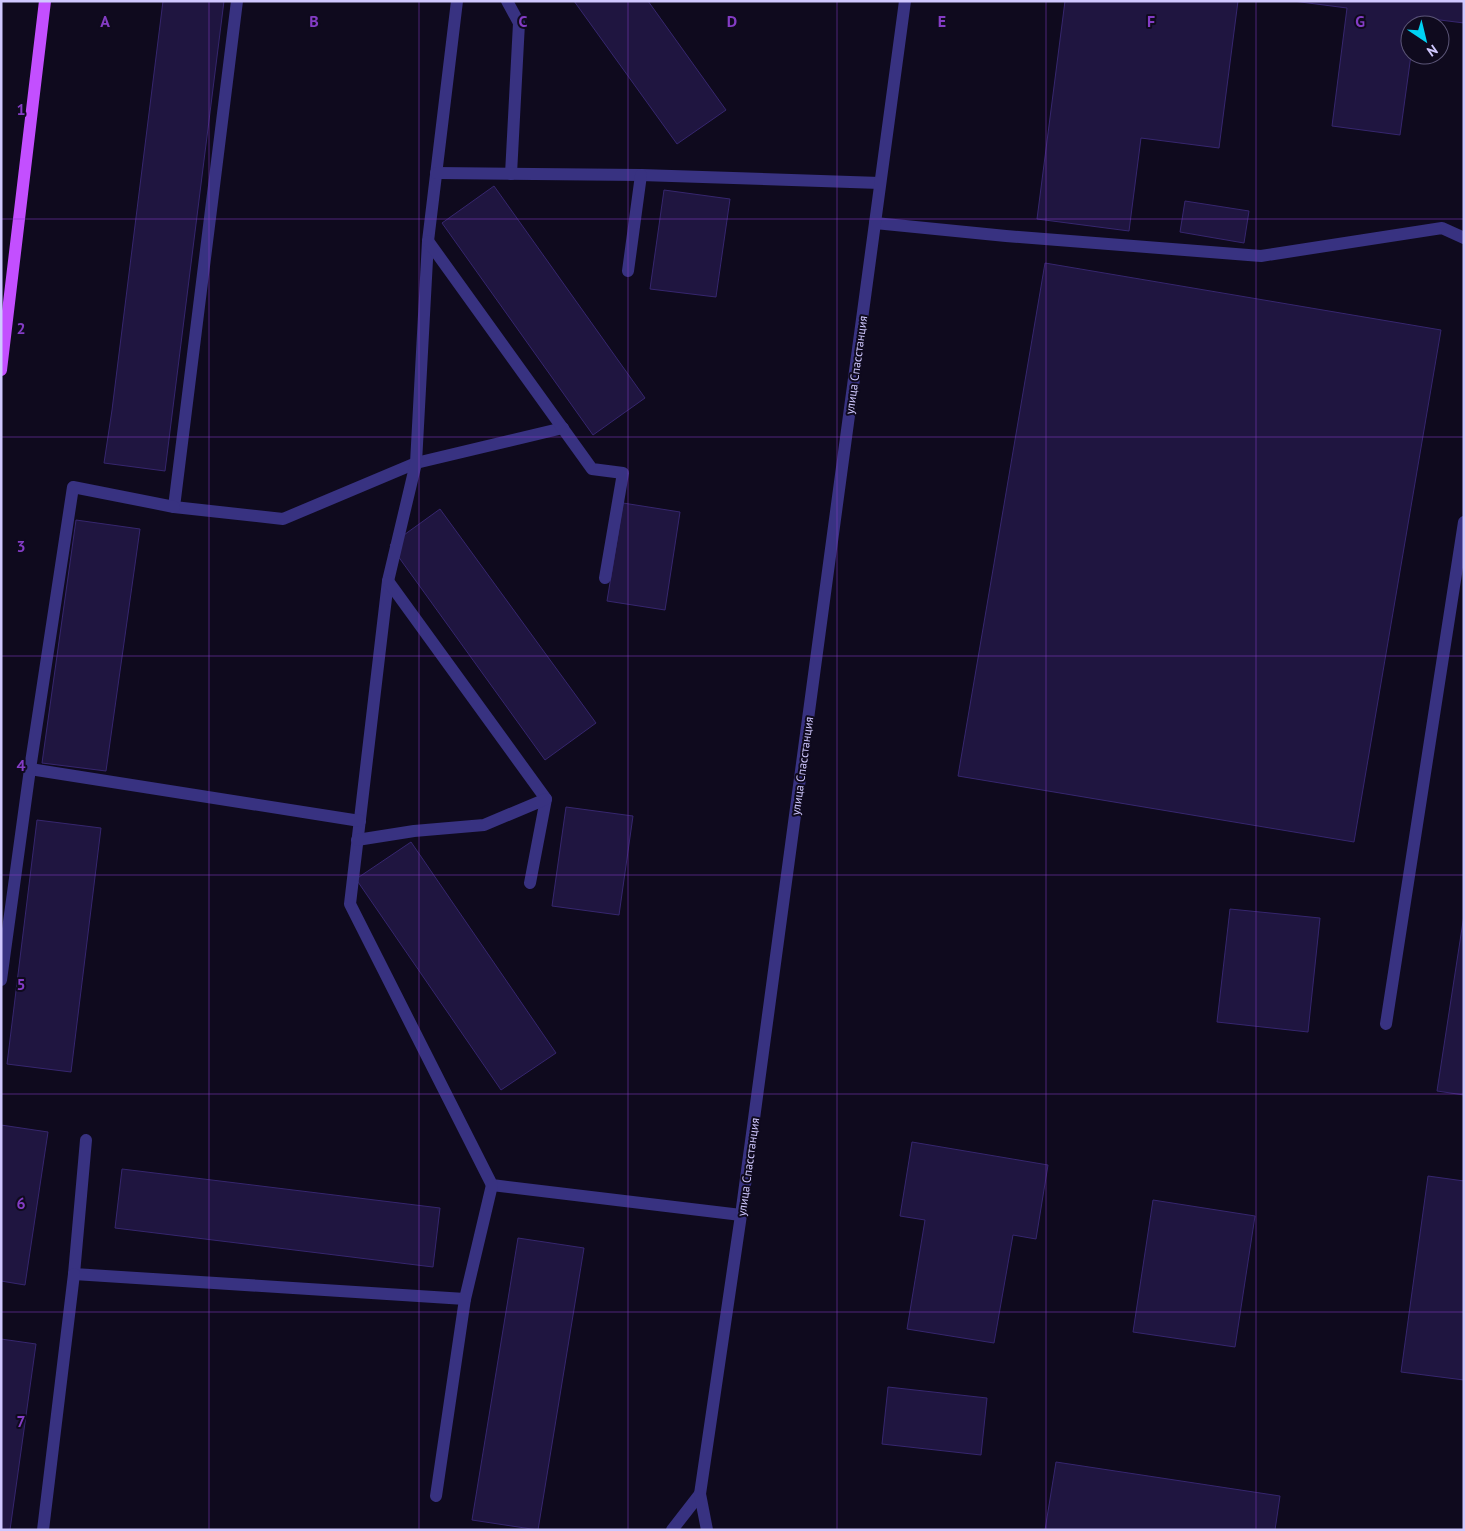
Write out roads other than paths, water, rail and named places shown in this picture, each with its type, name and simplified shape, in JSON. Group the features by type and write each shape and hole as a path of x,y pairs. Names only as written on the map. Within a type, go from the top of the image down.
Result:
{"main road":[{"path":"1,370 45,1"}],"street":[{"path":"174,506 237,1"},
{"path":"436,1496 465,1299 492,1185 350,904 388,581 416,463 428,241 457,1"},
{"path":"507,1 518,23 511,174"},
{"name":"улица Спасстанция","path":"707,1530 700,1494 741,1215 905,1"},
{"path":"436,173 641,175 880,183"},
{"path":"628,271 641,175"},
{"path":"875,223 1006,236 1261,256 1442,228 1464,238"},
{"path":"428,241 592,469 623,473 605,578"},
{"path":"1,980 30,768 73,487 174,506 283,519 416,463 563,428"},
{"path":"1386,1024 1464,522"},
{"path":"388,581 546,799 530,883"},
{"path":"30,768 360,821"},
{"path":"357,840 414,831 484,825 546,799"},
{"path":"43,1530 74,1274 86,1140"},
{"path":"492,1185 741,1215"},
{"path":"74,1274 465,1299"},
{"path":"672,1530 700,1494"}]}
